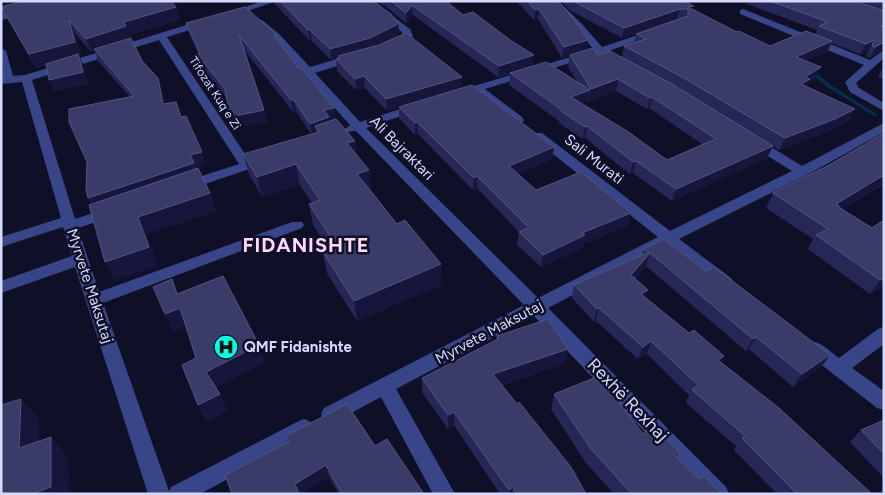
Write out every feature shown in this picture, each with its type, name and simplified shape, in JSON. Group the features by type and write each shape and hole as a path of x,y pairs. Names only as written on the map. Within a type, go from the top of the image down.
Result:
{"street":[{"path":"1,51 5,80 26,78 272,1"},
{"path":"309,70 373,52 403,40 408,36 406,31 392,19 366,1"},
{"path":"553,1 578,25 600,51 616,60"},
{"path":"1,17 40,8"},
{"name":"Ali Bajraktari","path":"247,9 288,46 357,126 537,307"},
{"path":"743,12 871,64"},
{"path":"449,97 600,51 663,29"},
{"name":"Tifozat Kuq e Zi","path":"161,35 246,166"},
{"path":"884,53 850,82 854,90 884,108"},
{"name":"Myrvete Maksutaj","path":"26,78 80,260 159,494"},
{"name":"Sali Murati","path":"477,88 739,292"},
{"path":"339,133 431,103"},
{"name":"Myrvete Maksutaj","path":"178,494 668,238 802,172 884,127"},
{"path":"746,137 802,172"},
{"path":"172,191 274,156"},
{"path":"1,242 126,207"},
{"path":"95,300 296,225"},
{"path":"1,286 80,260"},
{"name":"Rexhë Rexhaj","path":"537,307 719,494"},
{"path":"839,368 884,334"},
{"path":"800,339 884,402"},
{"path":"384,386 445,494"}],"building":[{"path":"24,1 171,1 176,7 124,22 126,26 86,39 69,20 75,42 29,54 1,7"},
{"path":"280,1 373,1 391,14 398,23 370,38 330,49 308,30"},
{"path":"391,1 446,1 463,15 473,12 534,55 499,66 412,5 406,13"},
{"path":"527,1 558,1 567,10 588,40 564,47 539,9 535,10"},
{"path":"573,1 684,1 694,6 688,7 737,32 739,31 770,46 806,31 832,41 796,57 821,67 805,77 810,79 801,84 855,109 835,119 785,138 682,77 624,46 646,39 636,34 688,16 688,9 680,9 624,28"},
{"path":"770,1 855,1 884,11 884,25 881,26 884,27 884,35 882,36 884,36 884,42 875,47 872,46 874,40 866,44 819,26 828,22"},
{"path":"245,7 277,35 274,35 298,68 301,67 334,108 324,110 329,117 310,124 294,100 291,100 239,35 264,110 230,117 225,89 197,54 200,53 186,23"},
{"path":"406,33 462,77 386,99 364,76 355,79 336,59 340,58 338,56 379,45"},
{"path":"131,38 142,61 158,78 163,104 176,102 181,117 186,116 202,152 190,155 194,163 88,198 86,189 87,162 69,122 69,109 134,96 94,49"},
{"path":"593,48 598,55 610,51 672,84 773,146 676,189 636,161 633,162 587,126 585,127 561,111 510,73 546,62 590,90 571,97 627,131 667,160 716,139 652,97 650,98 618,79 591,89 570,55"},
{"path":"78,54 83,72 49,80 46,64"},
{"path":"472,85 554,147 509,166 536,190 581,172 631,213 582,233 585,235 543,255 519,232 529,228 477,176 474,178 399,107"},
{"path":"336,119 355,141 347,143 369,170 357,174 397,224 405,220 441,264 354,301 323,252 337,247 309,204 320,200 296,164 257,177 243,154 319,132 315,126"},
{"path":"884,133 884,175 836,204 872,228 884,220 884,278 880,280 816,235 828,229 773,193 829,165"},
{"path":"198,168 210,193 138,217 149,247 105,262 89,205"},
{"path":"664,239 706,271 714,267 830,355 802,374 756,337 753,339 650,253 631,275 648,290 641,294 689,333 694,330 724,356 718,360 779,408 872,494 797,494 742,438 745,436 692,390 698,385 651,341 643,347 599,308 597,309 574,285 649,252 644,249"},
{"name":"QMF Fidanishte","path":"223,276 259,345 206,372 220,394 198,405 182,365 196,358 180,308 165,314 153,287 172,279 177,294"},
{"path":"548,319 568,349 493,374 517,404 519,402 571,467 586,494 516,494 513,487 509,490 454,412 448,415 422,378 498,339 497,336"},
{"path":"599,376 643,434 653,427 679,451 674,455 699,479 704,476 721,494 632,494 591,449 554,394"},
{"path":"21,399 19,448 51,437 51,487 32,494 1,494 1,405"},
{"path":"347,404 375,446 387,439 424,494 342,494 326,465 295,484 299,494 232,494 225,475 289,442 286,436"},
{"path":"884,420 884,454 861,430"}],"waterway":[{"path":"811,71 829,86 876,115"}],"place":[{"name":"QMF Fidanishte","path":"226,347"}],"district":[{"name":"FIDANISHTE","path":"306,245"}]}
